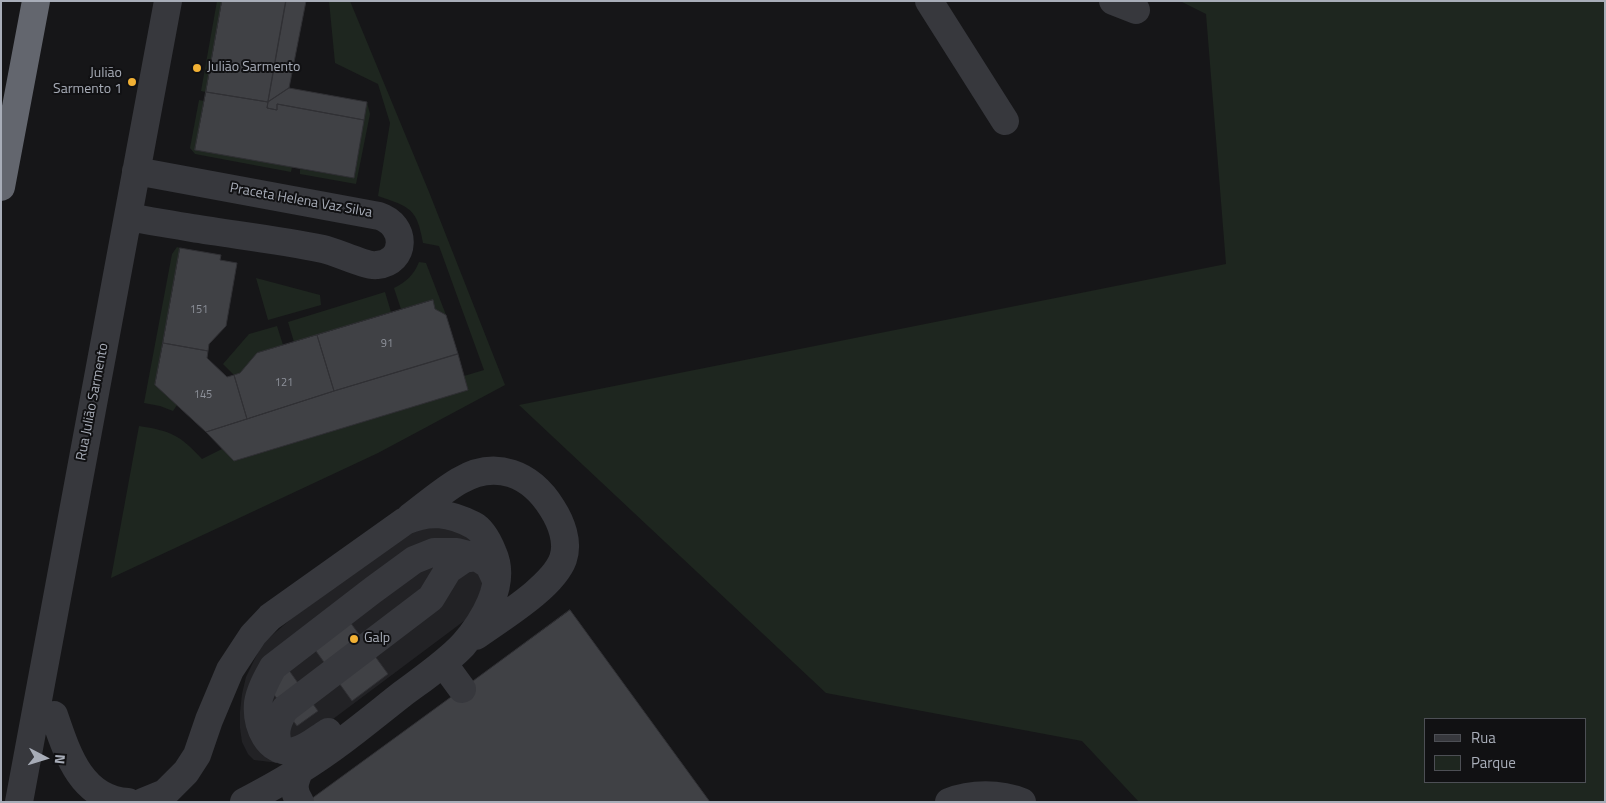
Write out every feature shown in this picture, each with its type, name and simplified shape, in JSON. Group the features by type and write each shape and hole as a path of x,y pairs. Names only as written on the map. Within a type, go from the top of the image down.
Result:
{"highway":[{"path":"1,187 36,1"}],"street":[{"name":"Rua Julião Sarmento","path":"38,802 145,173 168,1"},
{"name":"Rua Julião Sarmento","path":"145,173 185,1"},
{"path":"930,1 1005,121"},
{"name":"Praceta Helena Vaz Silva","path":"137,219 324,250 375,266 391,260 399,246 398,230 387,218 145,173"},
{"name":"Rua Julião Sarmento","path":"19,802 137,219"},
{"path":"144,802 165,793 186,772 197,755 230,670 253,635 270,617 405,521 459,480 492,470 511,472 527,480 546,498 562,527 565,542 563,558 552,577 538,591 462,645 365,723 300,770 251,798"},
{"path":"405,521 419,515 438,514 459,518 477,527 489,543 496,560 496,580 493,597 480,622 462,645"},
{"path":"365,723 332,730 308,746 294,751 279,750 267,742 259,722 258,702 264,681 274,667 414,560 434,552 457,552 477,557 489,566 496,580"},
{"path":"279,750 275,736 278,720 285,709 431,598 448,570 464,559 477,557"},
{"path":"442,663 462,689"},
{"path":"54,715 71,761 84,782 98,793 119,801 128,802"},
{"path":"300,770 294,782 295,795 300,802"},
{"path":"251,798 275,792 285,802"},
{"path":"949,802 974,796 995,796 1022,802"}],"shaded area":[{"name":"Galp","path":"441,523 475,539 487,572 472,615 317,731 279,763 254,760 248,754 242,742 240,712 246,677 262,644 291,619 411,530"}],"green space":[{"path":"217,1 222,1 206,92 201,91"},
{"path":"329,1 350,1 429,192 505,385 378,453 111,578 139,426 174,435 187,444 202,459 222,449 235,461 468,390 464,376 484,370 439,246 423,243 418,222 410,210 405,206 378,196 390,123 378,84 335,63"},
{"path":"1180,1 1605,1 1605,802 1139,802 1082,741 826,693 519,405 1226,264 1206,14"},
{"path":"199,100 204,101 196,150 292,167 291,172 195,154 190,148"},
{"path":"367,102 370,114 356,184 300,174 300,169 354,178"},
{"path":"177,247 180,248 155,385 177,405 173,411 144,403 172,254"},
{"path":"419,262 426,263 446,315 435,309 432,300 401,309 394,288 409,278"},
{"path":"256,278 320,295 321,305 268,320"},
{"path":"385,292 391,312 294,342 288,322"},
{"path":"277,326 283,345 257,353 240,373 234,375 223,364 249,334"}],"building":[{"path":"222,1 286,1 268,102 206,92"},
{"path":"286,1 306,1 289,88 268,102"},
{"path":"289,88 367,102 364,120 277,104 277,110 267,108 268,102"},
{"path":"206,92 268,102 267,108 277,110 277,104 364,120 354,178 195,150"},
{"path":"180,248 221,255 220,260 237,263 226,326 209,344 208,351 163,343"},
{"path":"433,300 435,309 446,315 458,354 334,391 317,335"},
{"path":"317,335 334,391 247,419 234,375 240,373 257,353"},
{"path":"163,343 208,351 207,358 227,377 234,375 247,419 206,432 155,385"},
{"path":"458,354 468,390 234,461 206,432 334,391"},
{"path":"339,607 388,674 352,701 308,640"},
{"path":"570,610 710,802 307,802 462,689"},
{"path":"288,669 318,711 297,726 267,685"}],"place":[{"name":"Julião Sarmento","path":"197,68"},
{"name":"Julião Sarmento 1","path":"132,82"},
{"name":"Galp","path":"354,639"}]}
